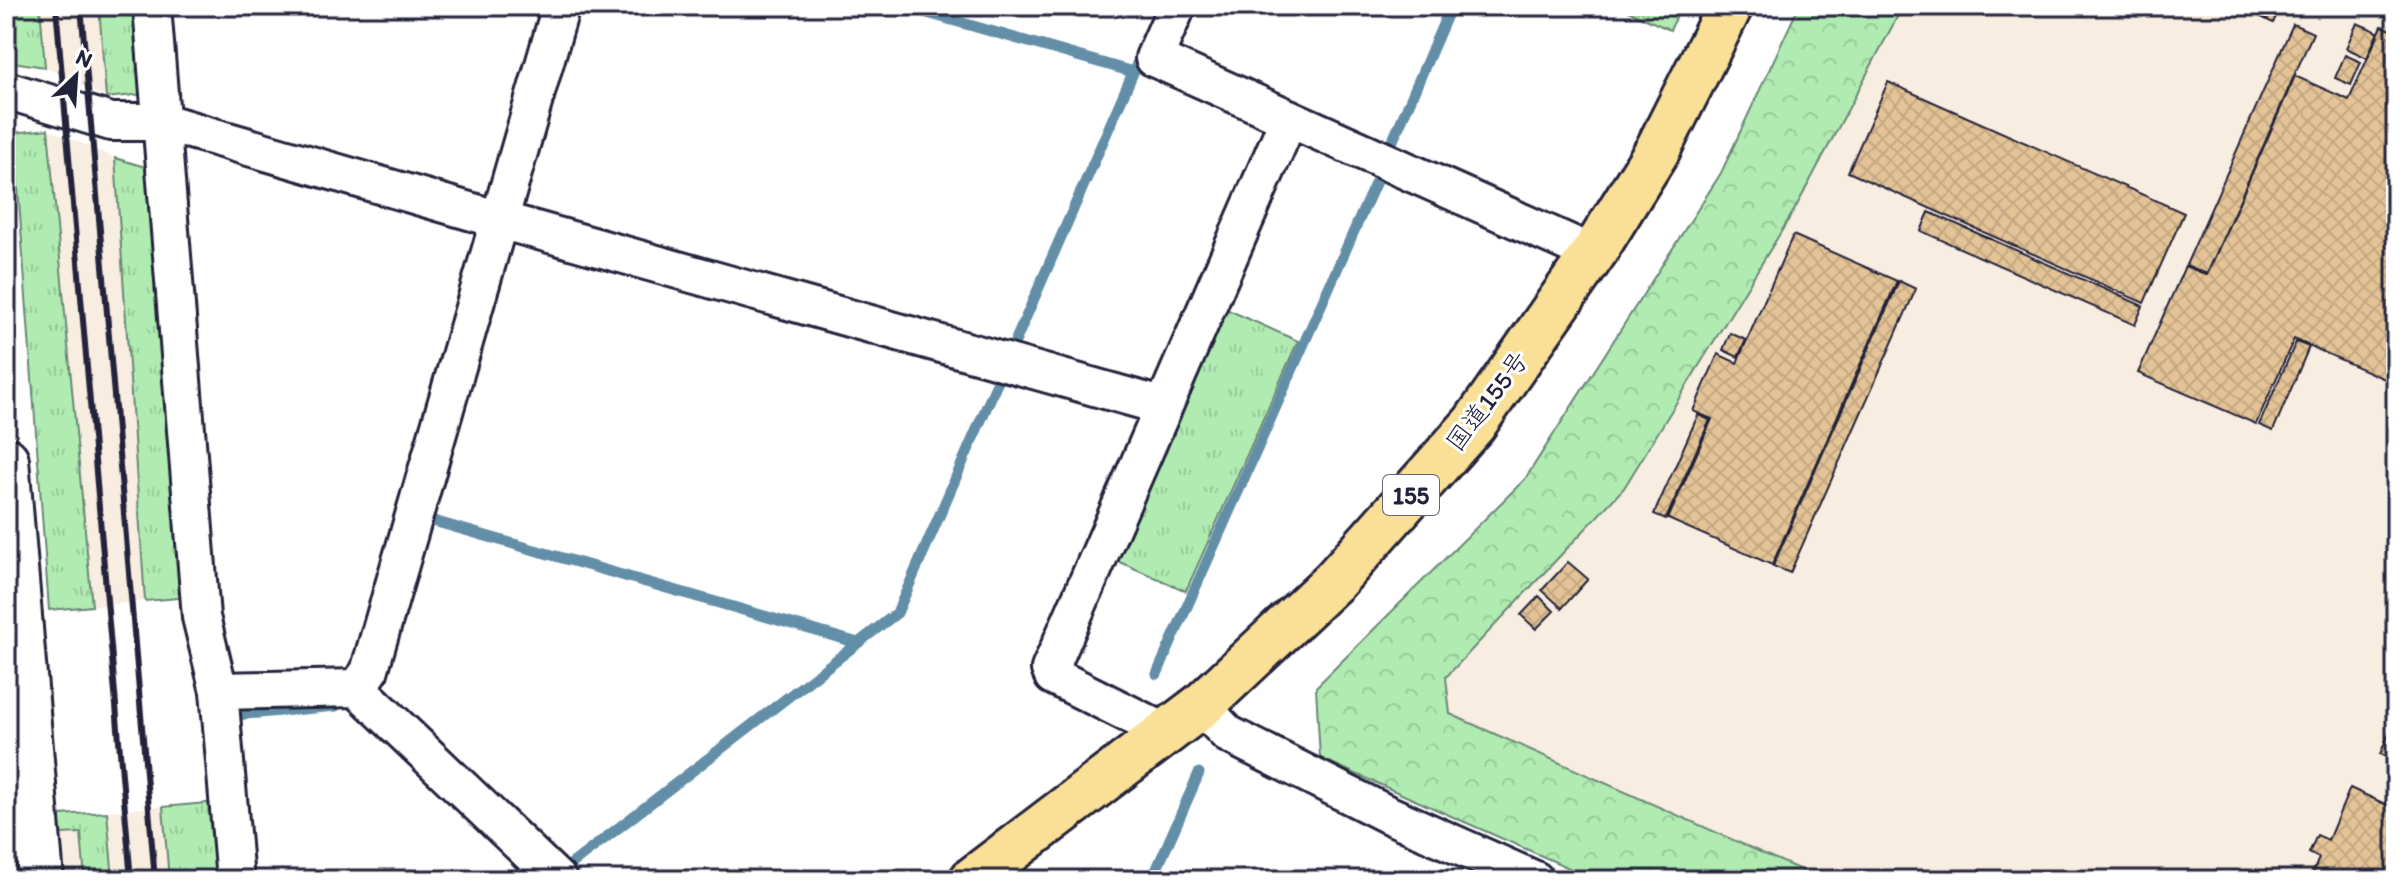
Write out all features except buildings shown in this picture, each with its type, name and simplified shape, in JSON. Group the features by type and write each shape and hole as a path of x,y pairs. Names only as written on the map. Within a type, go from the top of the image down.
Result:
{"highway":[{"name":"国道155号","path":"972,880 1201,706 1335,580 1474,424 1593,254 1657,151 1730,6"}],"street":[{"path":"152,6 201,617 219,691 235,880"},
{"path":"357,688 369,672 561,6"},
{"path":"1177,6 1154,58 1593,254"},
{"path":"6,90 111,122 163,122 1162,406"},
{"path":"1167,733 1053,676 1050,669 1289,118"},
{"path":"6,460 19,790 41,880"},
{"path":"219,691 357,688 558,880"},
{"path":"1201,706 1228,734 1387,814 1535,880"}],"shaded area":[{"path":"6,6 136,6 144,94 106,98 45,67 6,61"},
{"path":"1903,6 2396,6 2396,880 1823,880 1450,714 1446,677 1624,488 1795,209"},
{"path":"48,129 115,158 149,168 189,597 49,610 14,133"},
{"path":"217,802 223,880 64,880 59,815"},
{"path":"7,820 20,825 24,880 6,880"}],"green space":[{"path":"6,6 40,6 45,67 6,61"},
{"path":"99,6 136,6 144,94 106,98"},
{"path":"1617,6 1682,6 1670,30"},
{"path":"1799,6 1903,6 1795,209 1624,488 1446,677 1450,714 1823,880 1596,880 1320,758 1316,687 1525,479 1721,173"},
{"path":"48,129 92,606 49,610 14,133"},
{"path":"115,158 149,168 189,597 145,601"},
{"path":"1217,305 1298,341 1186,591 1108,557"},
{"path":"217,802 223,880 169,880 163,807"},
{"path":"107,812 113,880 85,880 81,833 61,834 59,815"}],"waterway":[{"path":"903,6 1133,72"},
{"path":"1387,154 1451,6"},
{"path":"1011,351 1143,50"},
{"path":"1157,674 1382,168"},
{"path":"569,866 897,613 1001,374"},
{"path":"430,520 858,643"},
{"path":"235,724 235,715 336,706"},
{"path":"1152,880 1199,773"}],"railway":[{"path":"56,6 131,880"},
{"path":"81,6 155,880"}]}
